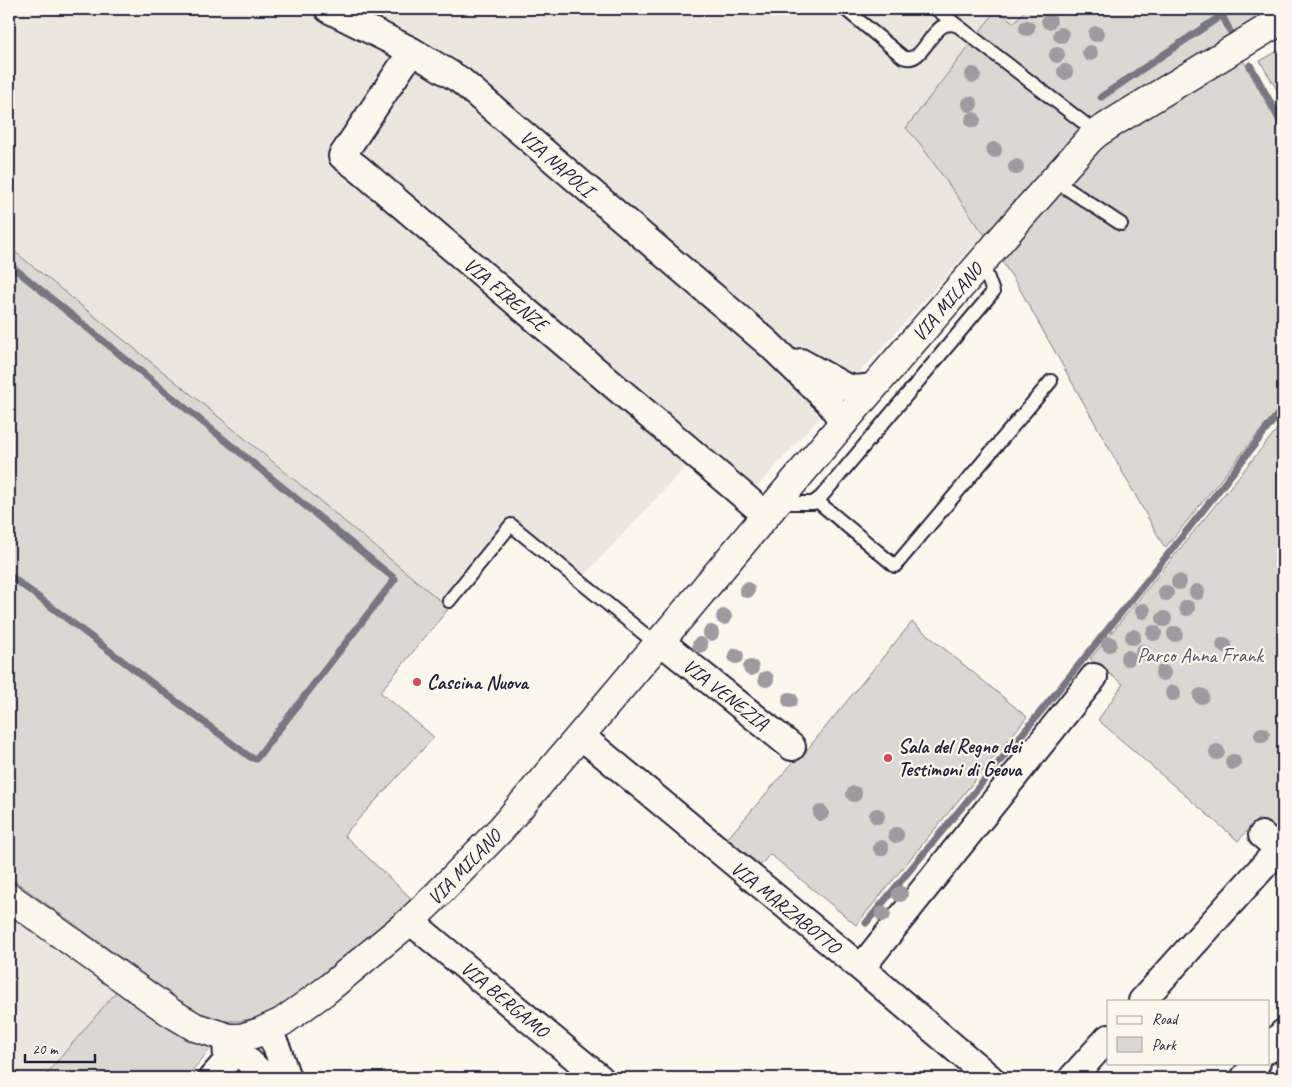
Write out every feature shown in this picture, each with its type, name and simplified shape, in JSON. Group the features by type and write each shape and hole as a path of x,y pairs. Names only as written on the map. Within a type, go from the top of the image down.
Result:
{"street":[{"name":"VIA NAPOLI","path":"328,9 412,51 460,80 768,344 828,402 844,423"},
{"name":"VIA MILANO","path":"9,899 195,1028 235,1039 248,1037 282,1022 324,992 410,921 457,876 502,828 874,387 1097,133 1283,19"},
{"name":"VIA FIRENZE","path":"412,51 342,156 773,507"},
{"name":"VIA NAPOLI","path":"768,344 844,386 855,389 874,387"},
{"name":"VIA VENEZIA","path":"660,641 792,746"},
{"path":"861,968 1094,677"},
{"name":"VIA MARZABOTTO","path":"581,736 861,968 990,1078"},
{"path":"1143,1000 1278,849 1262,835"},
{"name":"VIA BERGAMO","path":"410,921 600,1078"},
{"path":"268,1029 287,1078"},
{"path":"1270,1048 1283,1033"},
{"path":"212,1078 227,1061 228,1038"},
{"path":"228,1038 242,1055 266,1078"},
{"path":"1072,1078 1107,1039"},
{"path":"1244,1078 1256,1064"}],"lane":[{"path":"845,9 903,57 907,58 916,57 944,25 952,24 960,27"},
{"path":"936,9 1097,133"},
{"path":"948,9 951,18 960,27"},
{"path":"1054,180 1120,224"},
{"path":"773,507 787,503 817,501 994,292 982,262"},
{"path":"817,501 895,566 1051,381"},
{"path":"449,601 511,525 648,637 660,641"}],"shaded area":[{"path":"9,9 1026,9 1014,23 997,10 917,141 984,234 756,488 705,446 584,576 510,516 443,603 9,249"},
{"path":"9,899 122,985 43,1078 9,1078"}],"green space":[{"path":"997,9 1014,23 1026,9 1283,9 1234,44 1283,133 1283,403 1165,548 1018,286 984,234 918,141 906,128"},
{"path":"1283,48 1283,100 1260,61"},
{"path":"9,247 214,413 449,608 380,692 434,737 344,835 414,901 293,1001 261,1017 240,1021 220,1021 193,1013 171,994 9,877"},
{"name":"Parco Anna Frank","path":"1283,422 1283,838 1258,819 1238,841 1098,720 1123,684 1090,659"},
{"path":"912,622 1027,717 856,925 770,854 758,868 726,840 790,766 810,746"},
{"path":"122,985 211,1048 186,1078 43,1078"}],"waterway":[{"path":"1101,97 1231,9"},
{"path":"1222,15 1230,31"},
{"path":"1250,65 1283,125"},
{"path":"9,264 395,579 256,759 250,757 9,575"},
{"path":"866,923 1129,603 1283,408"}],"place":[{"name":"Cascina Nuova","path":"417,682"},
{"name":"Sala del Regno dei Testimoni di Geova","path":"888,758"}]}
